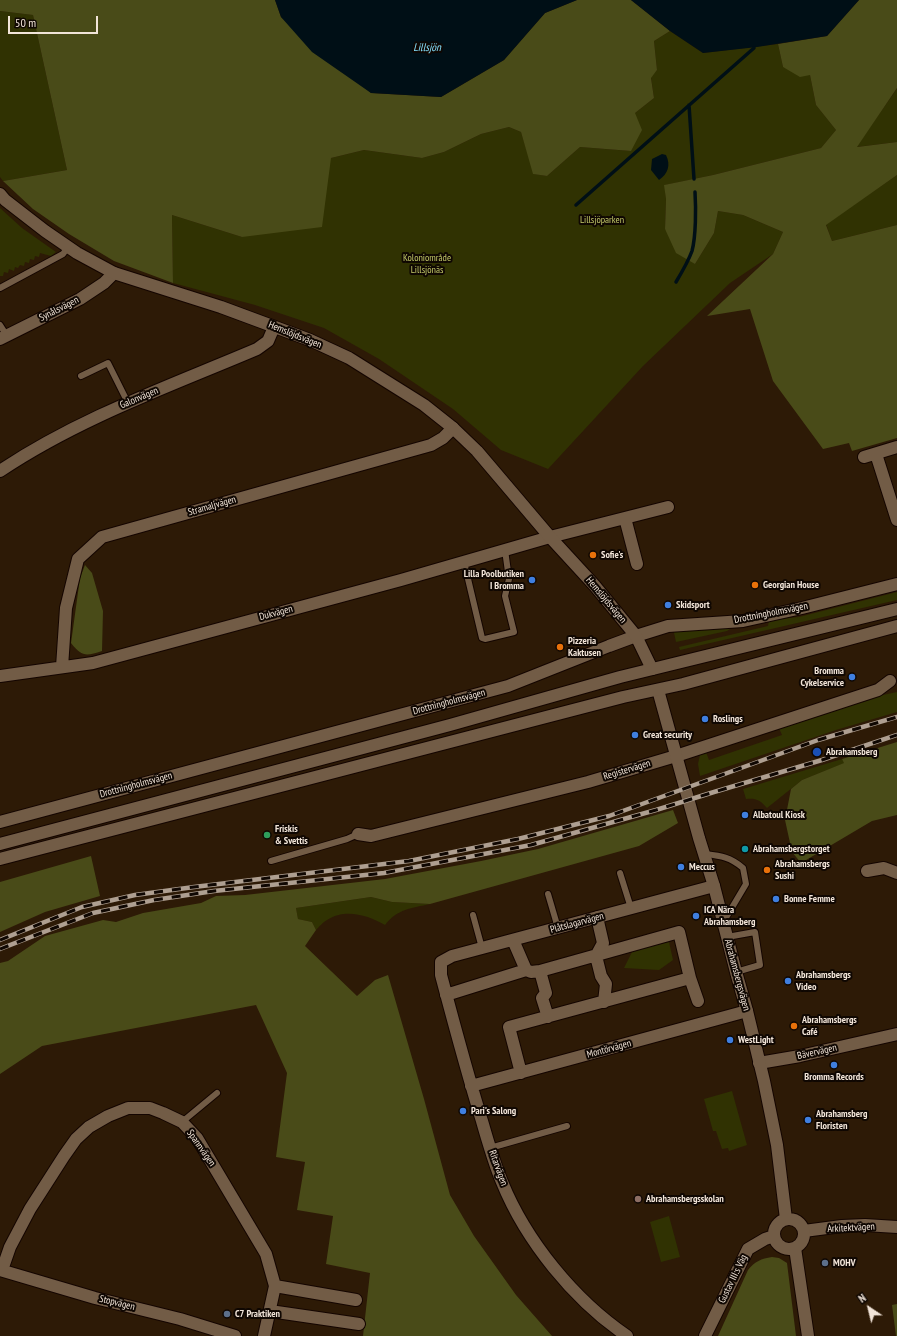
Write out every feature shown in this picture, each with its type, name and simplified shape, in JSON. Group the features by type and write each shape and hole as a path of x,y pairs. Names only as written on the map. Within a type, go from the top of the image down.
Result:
{"street":[{"name":"Hemslöjdsvägen","path":"0,194 5,200 68,247 114,273 207,302 310,340 349,358 424,405 453,428 477,451 550,537 595,586 636,636 652,669 658,690"},
{"name":"Synålsvägen","path":"3,337 80,299 104,284 114,273"},
{"name":"Galonvägen","path":"0,471 33,450 73,428 128,403 257,349 268,341 274,327"},
{"name":"Stramaljvägen","path":"62,667 66,608 78,560 102,537 431,445 453,428"},
{"path":"897,447 870,456 897,520"},
{"path":"550,537 668,507"},
{"path":"625,518 637,564"},
{"name":"Dukvägen","path":"0,676 93,663 464,562 550,537"},
{"name":"Drottningholmsvägen","path":"0,822 508,686 636,636 668,626 743,620 802,608 897,584"},
{"path":"0,844 450,725 652,669 897,609"},
{"path":"0,859 623,697 658,690 897,626"},
{"name":"Registervägen","path":"358,834 372,836 588,782 676,756 878,690 890,681"},
{"name":"Abrahamsbergsvägen","path":"658,690 714,886 747,1011 777,1145 786,1219"},
{"path":"867,871 884,868 897,873"},
{"name":"Plåtslagarvägen","path":"441,962 452,956 714,886"},
{"path":"596,917 603,943 596,956 601,976 606,984 604,1002"},
{"path":"446,995 526,970 532,972 540,971 679,932 690,978 698,1001"},
{"path":"513,940 526,970"},
{"name":"Ritarvägen","path":"441,962 441,975 471,1086 502,1182 518,1215 538,1246 566,1282 590,1306 627,1336"},
{"path":"540,971 546,993 542,998 548,1017"},
{"path":"521,1073 509,1028 690,978"},
{"name":"Montörvägen","path":"471,1086 747,1011"},
{"name":"Bävervägen","path":"759,1063 800,1056 897,1034"},
{"name":"Spannvägen","path":"1,1270 10,1247 30,1209 76,1139 89,1127 108,1116 128,1108 150,1108 164,1112 182,1122 197,1138 266,1254 275,1286 264,1336"},
{"path":"786,1219 798,1221 802,1225 804,1231 803,1241 795,1248 790,1249 782,1247 778,1244 774,1236 777,1225 786,1219"},
{"name":"Arkitektvägen","path":"804,1231 842,1226 865,1225 897,1227"},
{"name":"Gustav III:s Väg","path":"705,1336 748,1249 764,1239 774,1236"},
{"path":"795,1248 808,1336"},
{"name":"Stopvägen","path":"1,1270 96,1298 180,1319 235,1336"},
{"path":"275,1286 356,1300"},
{"path":"270,1311 359,1324"}],"lane":[{"path":"0,288 64,254 68,247"},
{"path":"0,325 3,337"},
{"path":"81,376 108,363 128,403"},
{"path":"464,562 482,638 485,640 514,632 505,596 509,579 505,550"},
{"path":"271,861 347,839 358,834"},
{"path":"705,854 721,856 734,860 743,868 746,884 724,923"},
{"path":"620,873 631,908"},
{"path":"548,894 558,928"},
{"path":"473,915 482,948"},
{"path":"727,937 755,932 760,965 736,972"},
{"path":"182,1122 216,1093"},
{"path":"490,1148 567,1126"}],"green space":[{"path":"0,11 33,15 67,170 3,181 0,177"},
{"name":"Koloniområde Lillsjönäs","path":"670,31 703,53 778,44 783,67 810,75 816,105 836,130 821,148 713,175 665,185 665,229 695,264 714,233 718,211 743,215 783,232 773,254 730,283 643,366 548,469 501,450 453,409 379,359 324,328 255,305 173,283 172,215 242,237 331,158 364,150 422,158 444,152 481,134 509,127 521,132 534,174 547,176 580,147 630,151 635,113 654,98 651,77 657,70 654,41"},
{"path":"897,88 897,142 856,147 896,90"},
{"path":"897,175 897,225 832,241 826,224"},
{"path":"0,208 22,228 56,252 51,256 40,253 39,257 35,256 34,260 30,259 29,263 25,262 24,266 20,265 18,268 15,267 14,271 9,269 8,273 4,272 3,276 0,276"},
{"path":"897,592 897,600 680,650 679,647 768,626 769,620 799,617"},
{"path":"673,628 730,629 727,631 676,642"},
{"path":"897,692 897,712 836,730 700,776 698,764 700,755 706,752 709,760 782,735 779,728 878,696"},
{"path":"842,759 845,763 802,780 767,808 758,800 746,799 743,789"},
{"path":"371,897 392,902 430,904 400,912 385,925 371,918 356,914 341,914 324,922 316,930 312,922 298,919 296,908"},
{"path":"669,942 673,960 659,970 624,968 633,950"},
{"path":"732,1091 747,1145 729,1151 728,1148 722,1149 716,1131 713,1131 704,1099"},
{"path":"669,1216 680,1257 661,1262 650,1222"}],"shaded area":[{"path":"0,0 275,0 281,17 371,93 441,97 504,60 545,13 577,0 631,0 670,31 654,41 657,70 651,78 654,98 635,113 642,130 631,151 580,147 547,176 533,174 521,132 509,127 481,134 444,152 422,158 364,150 331,158 322,227 242,237 172,215 173,283 114,261 69,234 33,209 3,181 67,170 33,15 0,11"},
{"path":"859,0 897,0 897,88 857,147 897,142 897,175 826,225 832,241 897,225 897,438 852,451 849,443 823,449 773,381 750,309 707,316 773,254 783,232 743,215 718,211 714,233 695,264 676,253 665,229 666,199 664,185 713,175 821,148 836,130 816,105 810,75 800,77 783,67 778,44 827,36"},
{"path":"85,565 92,573 103,611 102,651 92,654 81,653 71,643 80,578"},
{"path":"897,742 897,815 872,821 801,863 792,852 785,820 791,789 802,780 844,763 842,759"},
{"path":"673,810 678,823 639,846 430,904 392,902 371,897 296,908 298,919 312,922 316,930 305,946 357,996 375,980 388,975 450,1195 474,1236 516,1295 552,1336 363,1336 370,1273 326,1264 333,1216 297,1210 305,1162 276,1157 287,1073 256,1005 42,1046 0,1074 0,963 8,961 45,936 103,920 116,922 143,913 201,903 216,896 245,895 385,879 481,861 538,849"},
{"path":"91,856 100,896 45,912 0,932 0,882"},
{"path":"772,1257 779,1258 787,1263 796,1336 718,1336 748,1270 758,1261"},
{"path":"897,1304 897,1336 896,1336 892,1305"}],"water":[{"name":"Lillsjön","path":"275,0 577,0 545,13 504,60 441,97 371,93 312,52 281,17"},
{"path":"631,0 859,0 827,36 757,47 703,53 670,31"},
{"path":"662,154 666,155 668,159 668,169 665,175 659,180 651,170 652,159"}],"waterway":[{"path":"576,205 754,48"},
{"path":"689,105 694,179"},
{"path":"676,282 692,251 696,206 695,192"}],"railway":[{"path":"0,940 82,907 135,895 409,861 518,839 609,816 818,740 897,717"},
{"path":"0,949 93,913 154,900 214,891 384,873 531,845 656,810 822,760 897,735"}],"place":[{"name":"Sofie's","path":"593,555"},
{"name":"Lilla Poolbutiken I Bromma","path":"532,580"},
{"name":"Georgian House","path":"755,585"},
{"name":"Skidsport","path":"668,605"},
{"name":"Pizzeria Kaktusen","path":"560,647"},
{"name":"Bromma Cykelservice","path":"852,677"},
{"name":"Roslings","path":"705,719"},
{"name":"Great security","path":"635,735"},
{"name":"Abrahamsberg","path":"817,752"},
{"name":"Albatoul Kiosk","path":"745,815"},
{"name":"Friskis & Svettis","path":"267,835"},
{"name":"Abrahamsbergstorget","path":"745,849"},
{"name":"Meccus","path":"681,867"},
{"name":"Abrahamsbergs Sushi","path":"767,870"},
{"name":"Bonne Femme","path":"776,899"},
{"name":"ICA Nära Abrahamsberg","path":"696,916"},
{"name":"Abrahamsbergs Video","path":"788,981"},
{"name":"Abrahamsbergs Café","path":"794,1026"},
{"name":"WestLight","path":"730,1040"},
{"name":"Bromma Records","path":"834,1065"},
{"name":"Pari's Salong","path":"463,1111"},
{"name":"Abrahamsberg Floristen","path":"808,1120"},
{"name":"Abrahamsbergsskolan","path":"638,1199"},
{"name":"MOHV","path":"825,1263"},
{"name":"C7 Praktiken","path":"227,1314"}],"park label":[{"name":"Lillsjöparken","path":"602,220"}]}
